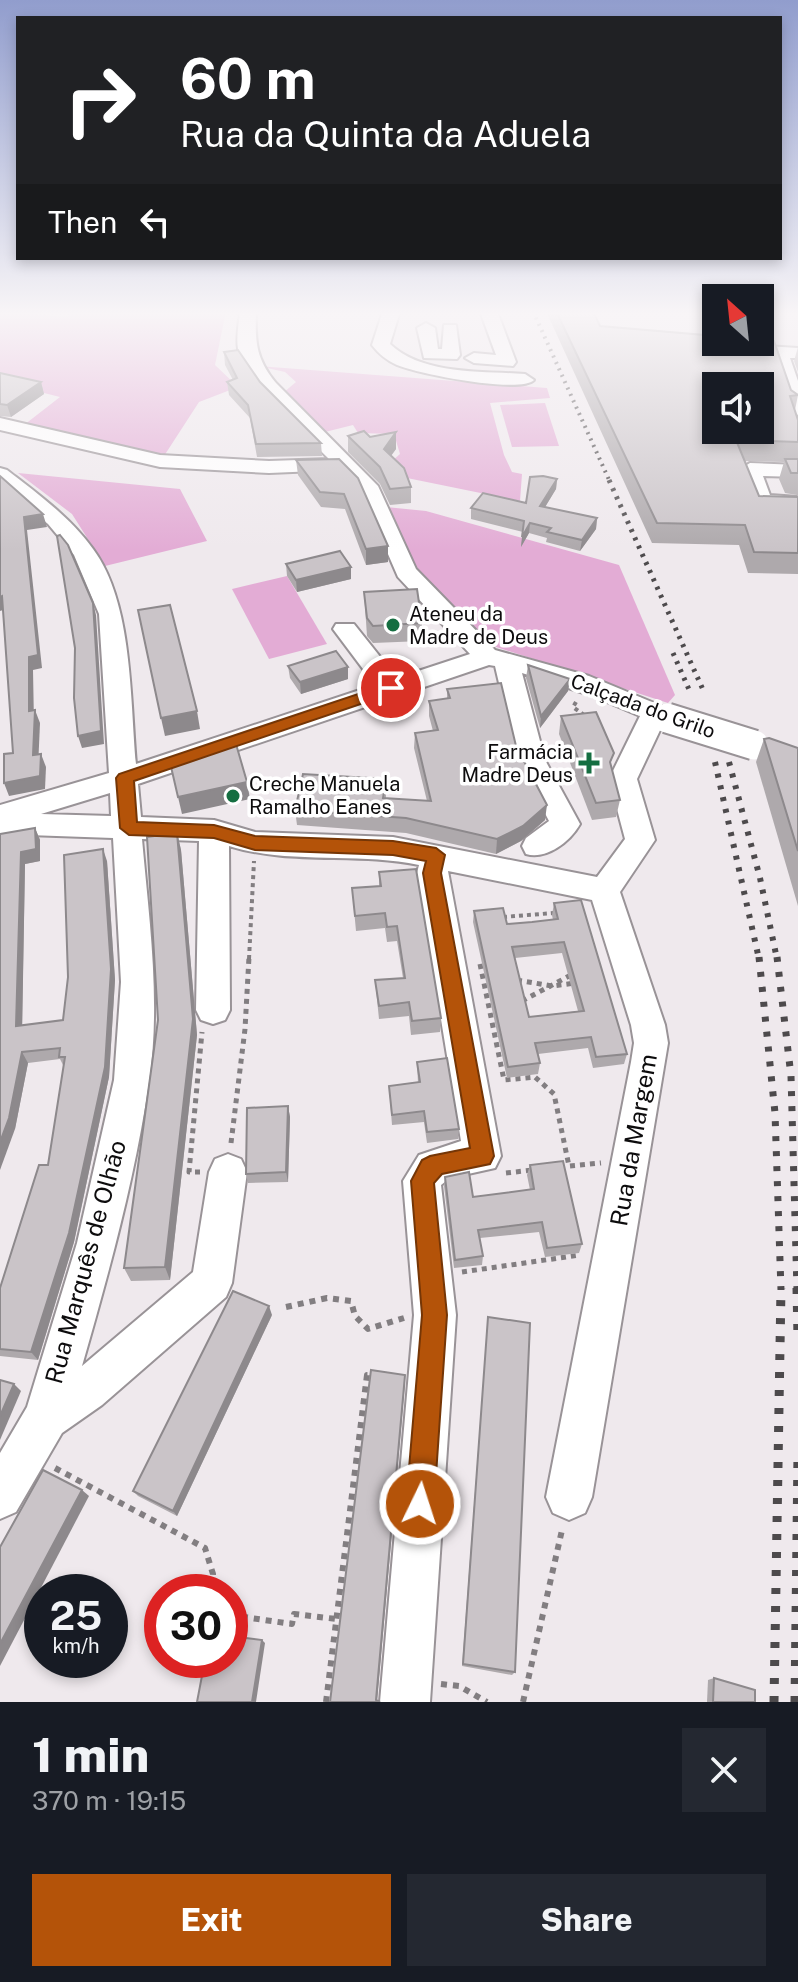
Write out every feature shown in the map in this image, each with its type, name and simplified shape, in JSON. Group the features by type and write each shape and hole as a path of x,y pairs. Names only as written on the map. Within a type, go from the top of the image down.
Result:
{"street":[{"path":"272,390 371,490 406,572 496,659 531,760 565,824 537,846"},
{"path":"0,424 160,461 269,467 345,465"},
{"path":"798,471 750,469 761,501 798,503"},
{"name":"Rua Marquês de Olhão","path":"0,474 56,519 85,553 103,589 111,614 138,982 132,1080 97,1243 46,1417 0,1496"},
{"path":"345,629 391,688"},
{"path":"0,816 125,778 391,688 496,659"},
{"name":"Calçada do Grilo","path":"496,659 587,684 661,715 783,755"},
{"path":"0,823 214,831 255,843 393,848 604,891 640,840 623,779 661,715"},
{"path":"214,831 216,1025"},
{"path":"406,1691 435,1315 422,1181 430,1168 438,1163 482,1156 432,873 436,855"},
{"name":"Rua da Margem","path":"569,1497 651,1043 604,891"},
{"path":"46,1417 87,1390 212,1283 228,1172"}],"path":[{"path":"587,684 573,707 593,722"},
{"path":"502,917 565,912"},
{"path":"477,950 504,1080 535,1077 554,1094 569,1166 555,1168"},
{"path":"517,1003 580,970"},
{"path":"504,978 552,986 579,983"},
{"path":"483,980 493,979"},
{"path":"489,1012 498,1010"},
{"path":"189,1032 216,1025 245,1029"},
{"path":"216,1025 189,1172 228,1172"},
{"path":"528,1171 542,1169"},
{"path":"483,1269 616,1250"},
{"path":"286,1307 327,1298 351,1301 355,1316 368,1329 414,1315 435,1315"},
{"path":"326,1702 367,1375 383,1376"},
{"path":"24,1452 205,1548 213,1574"},
{"path":"523,1702 569,1497"},
{"path":"248,1618 292,1624 294,1614 336,1619"},
{"path":"406,1691 459,1686 487,1702"}],"shaded area":[{"path":"34,390 229,390 199,402 164,456 24,425 60,397"},
{"path":"286,390 548,390 550,398 490,403 504,455 512,472 522,474 520,501 407,478 392,461 400,454 394,434 358,433 353,425 321,433 283,393"},
{"path":"545,403 559,446 512,447 500,405"},
{"path":"18,473 180,489 207,541 105,566 72,514"},
{"path":"386,507 426,511 619,565 675,695 668,703 487,644 408,564"},
{"path":"287,576 327,644 269,659 232,589"}],"building":[{"path":"0,390 29,390 7,405 0,404"},
{"path":"235,390 268,390 321,443 256,444 248,405"},
{"path":"594,390 702,390 702,444 738,444 759,496 798,497 798,553 754,552 745,525 657,523"},
{"path":"774,390 792,390 798,395 790,396 798,420 798,442 774,441"},
{"path":"364,431 370,437 396,432 384,449 404,468 411,487 390,489 380,467 348,436"},
{"path":"339,459 358,478 388,546 366,549 344,494 320,492 296,460"},
{"path":"785,459 798,459 798,473 791,473"},
{"path":"0,476 43,514 24,517 38,655 29,657 29,711 35,710 33,755 41,754 40,776 4,783 4,754 13,753 0,597"},
{"path":"530,477 557,479 540,506 597,518 582,540 547,532 551,528 530,523 522,537 524,521 471,508 483,493 526,503"},
{"path":"60,535 68,545 93,603 101,731 78,736 74,698 75,648 57,536"},
{"path":"340,551 351,567 296,580 286,564"},
{"path":"417,589 422,623 373,626 367,618 364,592"},
{"path":"170,605 197,711 161,718 138,610"},
{"path":"336,651 348,667 300,682 288,666"},
{"path":"528,665 570,679 541,716"},
{"path":"501,683 516,746 547,805 523,826 497,839 406,818 295,810 303,774 386,779 383,798 431,801 415,733 438,730 429,701 450,698 447,689"},
{"path":"596,712 614,753 610,762 620,800 596,803 561,716"},
{"path":"764,739 798,748 798,851"},
{"path":"236,744 247,782 178,797 169,758"},
{"path":"35,828 36,849 21,852 16,1026 63,1020 68,977 64,855 103,849 111,969 105,1067 69,1233 31,1352 0,1349 0,1288 39,1165 48,1165 65,1057 59,1057 60,1048 22,1052 9,1118 0,1142 0,834"},
{"path":"177,833 193,1019 165,1267 124,1268 158,1020 147,837"},
{"path":"416,869 441,1018 412,1021 409,1002 379,1006 375,980 405,978 397,926 387,927 385,913 355,916 352,888 381,886 379,872"},
{"path":"581,900 627,1054 596,1057 591,1037 535,1043 540,1063 508,1067 474,911 503,908 507,924 532,922 558,919 554,903","holes":["564,942 584,1011 529,1017 512,947"]},
{"path":"447,1058 459,1129 427,1132 424,1111 392,1115 389,1086 420,1082 417,1062"},
{"path":"288,1106 286,1172 246,1174 247,1108"},
{"path":"563,1161 582,1244 547,1248 542,1222 478,1230 483,1256 455,1260 445,1177 469,1172 473,1197 534,1189 530,1165"},
{"path":"233,1291 269,1306 173,1511 133,1491"},
{"path":"488,1317 530,1323 515,1672 463,1664"},
{"path":"371,1370 405,1375 376,1700 380,1702 330,1702"},
{"path":"0,1380 14,1384 0,1416"},
{"path":"43,1470 82,1490 37,1574 24,1574 24,1599 0,1644 0,1547"},
{"path":"248,1638 262,1640 252,1702 197,1702 202,1678 248,1678"},
{"path":"714,1678 755,1690 755,1702 713,1702"}],"railway":[{"path":"569,390 610,482"},
{"path":"609,480 704,692"},
{"path":"673,653 691,694"},
{"path":"715,762 759,959"},
{"path":"729,762 760,878 777,959"},
{"path":"759,957 775,1113 781,1289"},
{"path":"777,957 791,1076 797,1290"},
{"path":"797,1288 798,1337"},
{"path":"774,1702 781,1289"},
{"path":"795,1702 798,1454"}],"place":[{"name":"Ateneu da Madre de Deus","path":"393,625"},
{"name":"Farmácia Madre Deus","path":"589,763"},
{"name":"Creche Manuela Ramalho Eanes","path":"233,796"}],"route":[{"path":"391,688 125,778 129,828 214,831 255,843 393,848 436,855 432,873 482,1156 438,1163 430,1168 422,1181 435,1315 420,1504"}]}
